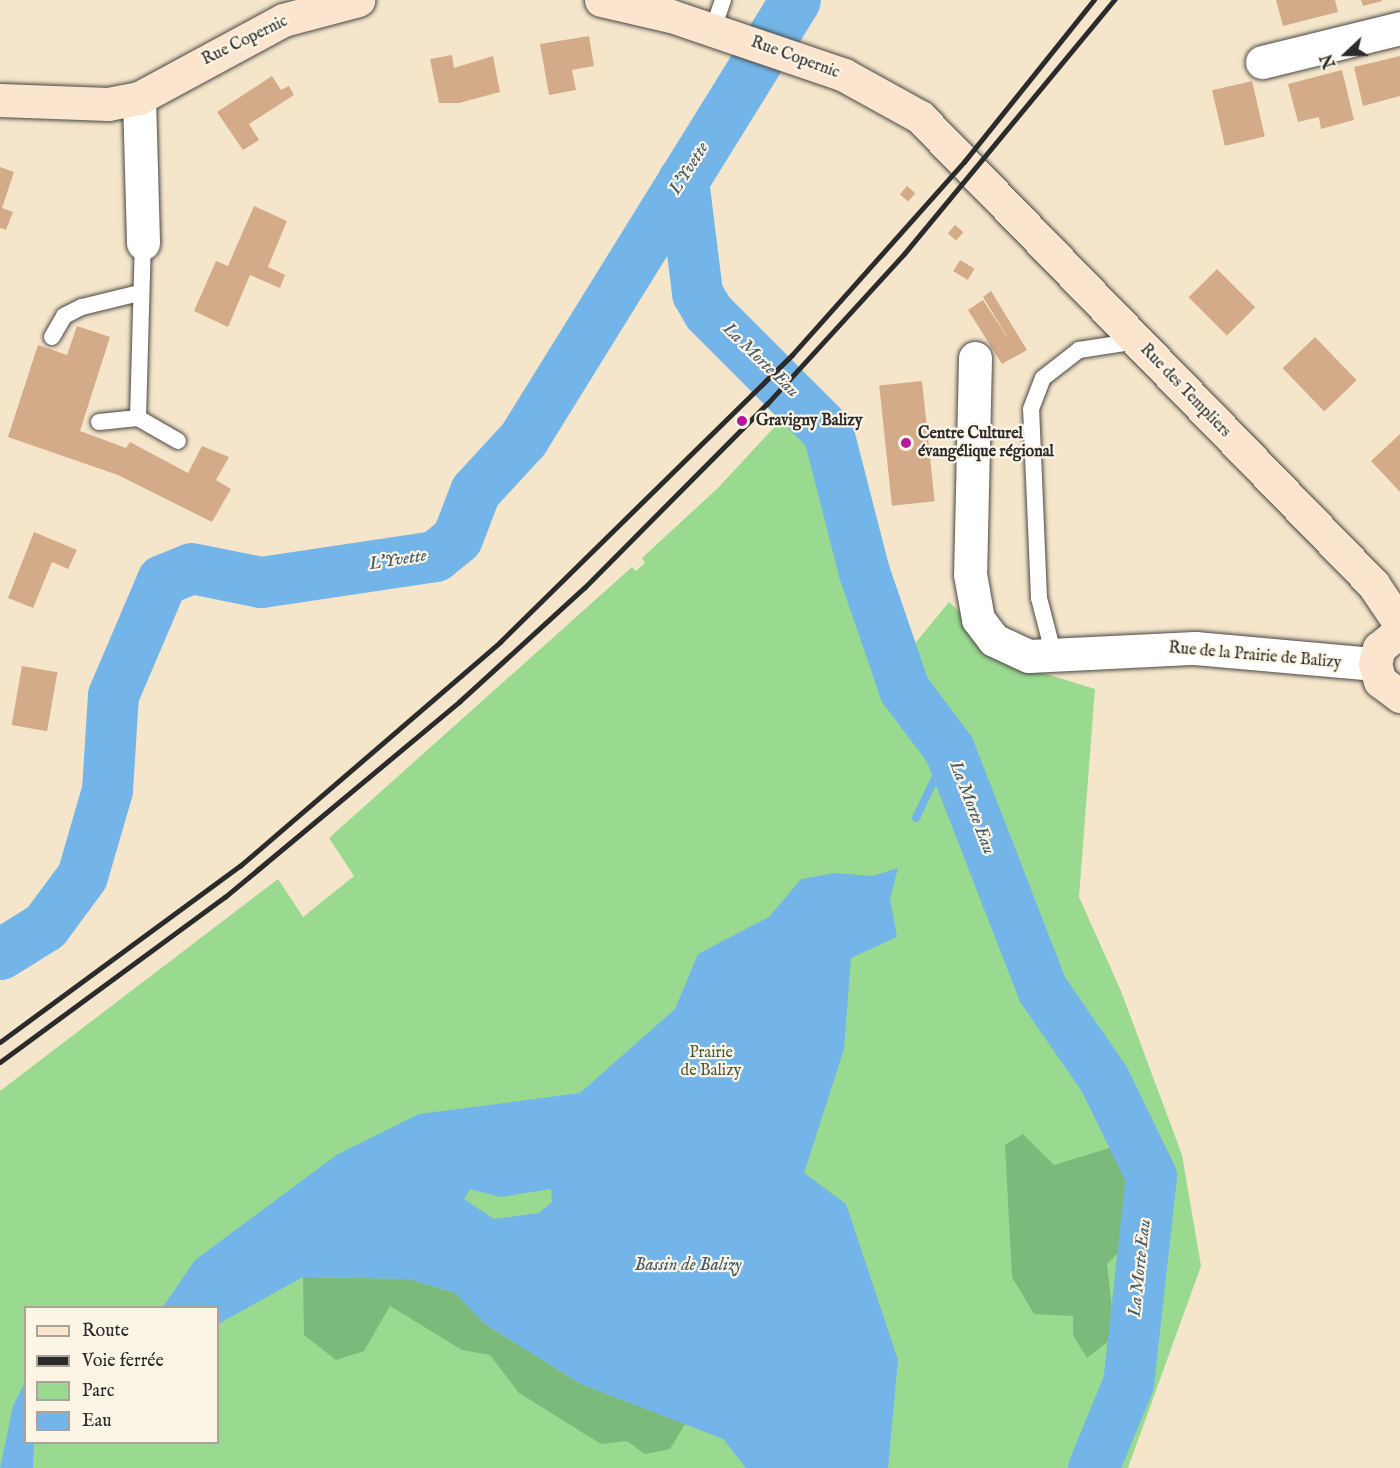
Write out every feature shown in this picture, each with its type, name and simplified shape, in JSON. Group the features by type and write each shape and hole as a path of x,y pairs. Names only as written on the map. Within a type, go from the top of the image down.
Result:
{"street":[{"name":"Rue Copernic","path":"0,100 108,104 139,98 283,20 358,0"},
{"name":"Rue Copernic","path":"601,0 720,21 802,61 893,98 964,162"},
{"path":"1262,62 1400,28"},
{"path":"139,98 143,243"},
{"name":"Rue des Templiers","path":"964,162 1373,584 1400,624"},
{"name":"Rue de la Prairie de Balizy","path":"975,358 973,599 994,640 1029,656 1195,648 1375,664"},
{"path":"1400,631 1379,648 1375,664 1380,681 1400,696"}],"lane":[{"path":"138,418 139,293 143,243"},
{"path":"52,337 64,316 82,307 139,293"},
{"path":"1054,656 1039,598 1031,409 1043,378 1079,350 1137,341"},
{"path":"99,422 138,418 178,441"}],"green space":[{"name":"Prairie de Balizy","path":"792,408 815,433 860,611 884,681 949,602 1017,665 1095,689 1079,897 1121,991 1182,1155 1201,1266 1128,1468 0,1468 0,1091 278,879 303,917 354,876 329,838 632,567 636,571 645,563 642,558 718,488"},
{"path":"1023,1134 1054,1165 1116,1146 1130,1159 1135,1207 1125,1246 1107,1264 1115,1336 1087,1358 1073,1335 1073,1316 1034,1314 1012,1277 1005,1145"},
{"path":"303,1277 409,1279 455,1293 485,1324 581,1384 685,1424 670,1449 645,1454 627,1441 601,1444 519,1393 490,1355 462,1350 390,1306 364,1351 336,1360 304,1335"}],"water":[{"name":"Bassin de Balizy","path":"898,868 890,899 897,937 851,958 844,1049 804,1173 846,1204 898,1360 888,1468 746,1468 723,1439 581,1384 485,1324 455,1293 409,1279 303,1277 219,1323 219,1306 164,1306 195,1260 338,1154 419,1114 580,1093 675,1009 698,954 769,917 801,879 835,873 873,876","holes":["470,1189 500,1197 551,1189 552,1202 539,1213 494,1219 464,1199"]},
{"path":"24,1384 24,1444 34,1444 33,1468 0,1468 13,1406"}],"building":[{"path":"1276,0 1335,0 1338,12 1283,26"},
{"path":"1361,0 1382,0 1382,1 1363,6"},
{"path":"589,36 594,66 572,70 576,90 549,95 540,44"},
{"path":"452,55 454,68 493,56 500,92 459,103 439,103 430,59"},
{"path":"1400,56 1400,96 1363,106 1354,67"},
{"path":"1342,70 1354,120 1321,129 1319,117 1298,122 1288,84"},
{"path":"272,76 281,90 289,86 294,95 249,124 259,140 243,150 217,112"},
{"path":"1252,81 1265,137 1225,146 1212,90"},
{"path":"0,167 14,172 2,208 13,212 6,230 0,228"},
{"path":"907,186 915,193 908,202 900,194"},
{"path":"254,206 287,221 268,267 285,275 280,288 250,275 228,327 194,311 216,261 228,266"},
{"path":"955,225 963,232 956,241 948,233"},
{"path":"960,260 975,269 968,280 953,271"},
{"path":"1217,269 1255,307 1227,335 1189,297"},
{"path":"991,291 1027,350 1002,364 968,310 983,300 1011,343 983,297"},
{"path":"77,326 110,337 80,431 126,448 130,442 188,473 202,446 229,457 216,480 231,489 212,522 118,475 8,437 38,345 67,355"},
{"path":"1315,337 1357,380 1324,411 1283,368"},
{"name":"Centre Culturel évangélique régional","path":"922,381 935,501 892,506 879,385"},
{"path":"1400,434 1400,492 1371,461"},
{"path":"34,532 77,550 68,569 52,562 33,608 8,598"},
{"path":"22,666 57,672 47,731 12,725"}],"waterway":[{"name":"L'Yvette","path":"0,954 45,926 82,876 107,790 113,695 162,580 191,568 261,582 435,556 457,538 475,491 523,439 795,0"},
{"name":"La Morte Eau","path":"683,180 697,293 708,312 828,432 864,572 904,689 949,749 1042,989 1104,1079 1151,1176 1128,1383 1093,1468"},
{"path":"916,818 949,749"}],"railway":[{"path":"0,1042 240,866 500,642 792,355 964,162 1094,0"},
{"path":"0,1062 225,897 459,702 584,588 767,404 904,254 1114,0"}],"place":[{"name":"Gravigny Balizy","path":"742,421"},
{"name":"Centre Culturel évangélique régional","path":"906,443"}]}
